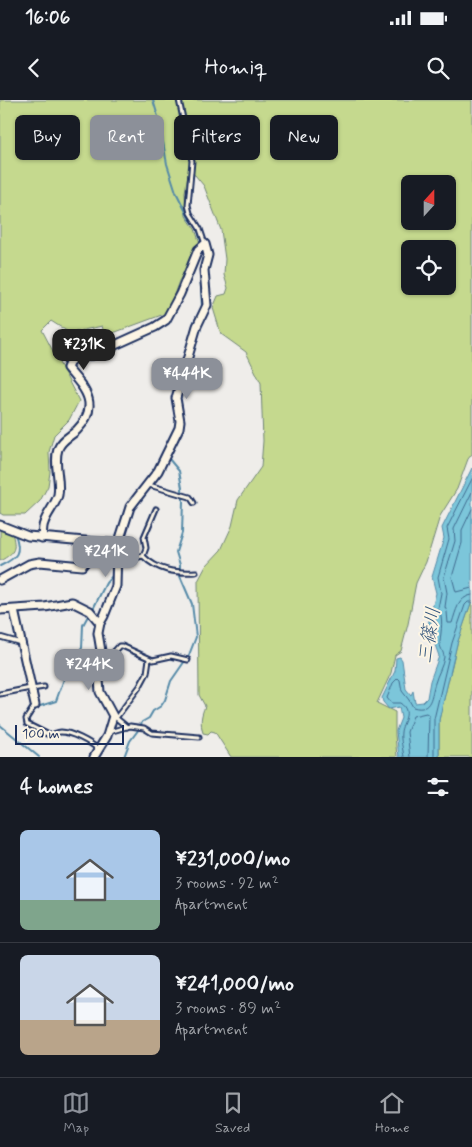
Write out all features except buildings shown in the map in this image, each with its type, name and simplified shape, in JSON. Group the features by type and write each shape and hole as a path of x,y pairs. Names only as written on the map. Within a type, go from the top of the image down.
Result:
{"street":[{"path":"42,538 44,522 58,496 56,456 62,442 76,432 89,410 90,403 86,392 67,368 70,361 77,356 93,355 155,327 166,320 202,247 208,255 204,270 207,305 197,326 176,398 180,421 179,428 158,471 130,507 119,544 116,562 116,586 100,622 98,633 103,663 99,680 100,692 114,717 94,757"},
{"path":"0,525 28,536 119,544"},
{"path":"0,580 29,564 40,562 82,566 92,558 93,542"},
{"path":"0,610 14,610 72,602 90,611 100,622"},
{"path":"14,610 35,705"}],"lane":[{"path":"179,100 192,162 188,206 200,229 202,247"},
{"path":"148,485 190,497 194,503"},
{"path":"143,556 146,548 144,537 156,509"},
{"path":"116,562 143,556"},
{"path":"143,556 156,567 172,572 196,572"},
{"path":"0,638 21,642"},
{"path":"103,663 119,646 149,658 159,659 171,656 188,660"},
{"path":"127,727 114,717 140,686 147,673 149,658"},
{"path":"0,694 44,687"},
{"path":"35,705 26,720 27,724 50,735 58,732 67,733 88,742 98,749"},
{"path":"108,732 127,727 144,728 152,733 199,737"}],"green space":[{"path":"0,100 472,100 472,454 468,459 457,489 440,516 426,562 416,583 401,651 395,655 391,673 377,703 395,712 397,757 231,757 215,732 203,733 201,719 205,706 199,695 198,581 206,566 221,550 232,526 238,500 261,467 263,441 261,383 246,352 221,334 213,308 218,296 226,294 228,288 224,275 225,259 221,230 204,186 195,175 188,174 185,192 186,216 195,229 200,244 179,281 167,313 105,336 102,326 70,333 51,321 42,330 79,401 69,420 54,435 49,452 50,472 48,486 40,501 25,515 3,515 0,513"},
{"path":"0,526 12,532 14,550 0,561"},
{"path":"472,600 472,757 439,757 439,720 457,644"}],"water":[{"path":"472,468 472,600 457,644 439,720 439,757 399,757 396,731 401,718 399,707 389,709 382,698 395,671 396,658 400,657 406,689 411,695 413,691 415,703 423,702 427,698 430,681 439,656 434,642 436,637 436,615 434,612 430,625 428,625 436,593 432,577 444,538 442,528"}],"waterway":[{"path":"153,100 159,120 167,164 176,192 189,218 197,228 202,245"},
{"path":"181,368 194,322 202,307 200,269 204,254"},
{"path":"173,396 175,411"},
{"path":"124,757 130,741 142,722 149,718 153,711 161,706 165,700 171,681 189,655 196,637 192,604 180,576 180,565 176,552 182,533 182,488 179,471 169,457"},
{"path":"0,566 14,557 18,550 15,534"},
{"path":"92,611 106,583 114,574"},
{"path":"37,707 56,701 68,668 82,648 83,625 89,614"},
{"path":"0,725 39,757"}],"water label":[{"name":"三篠川","path":"428,635"}]}
